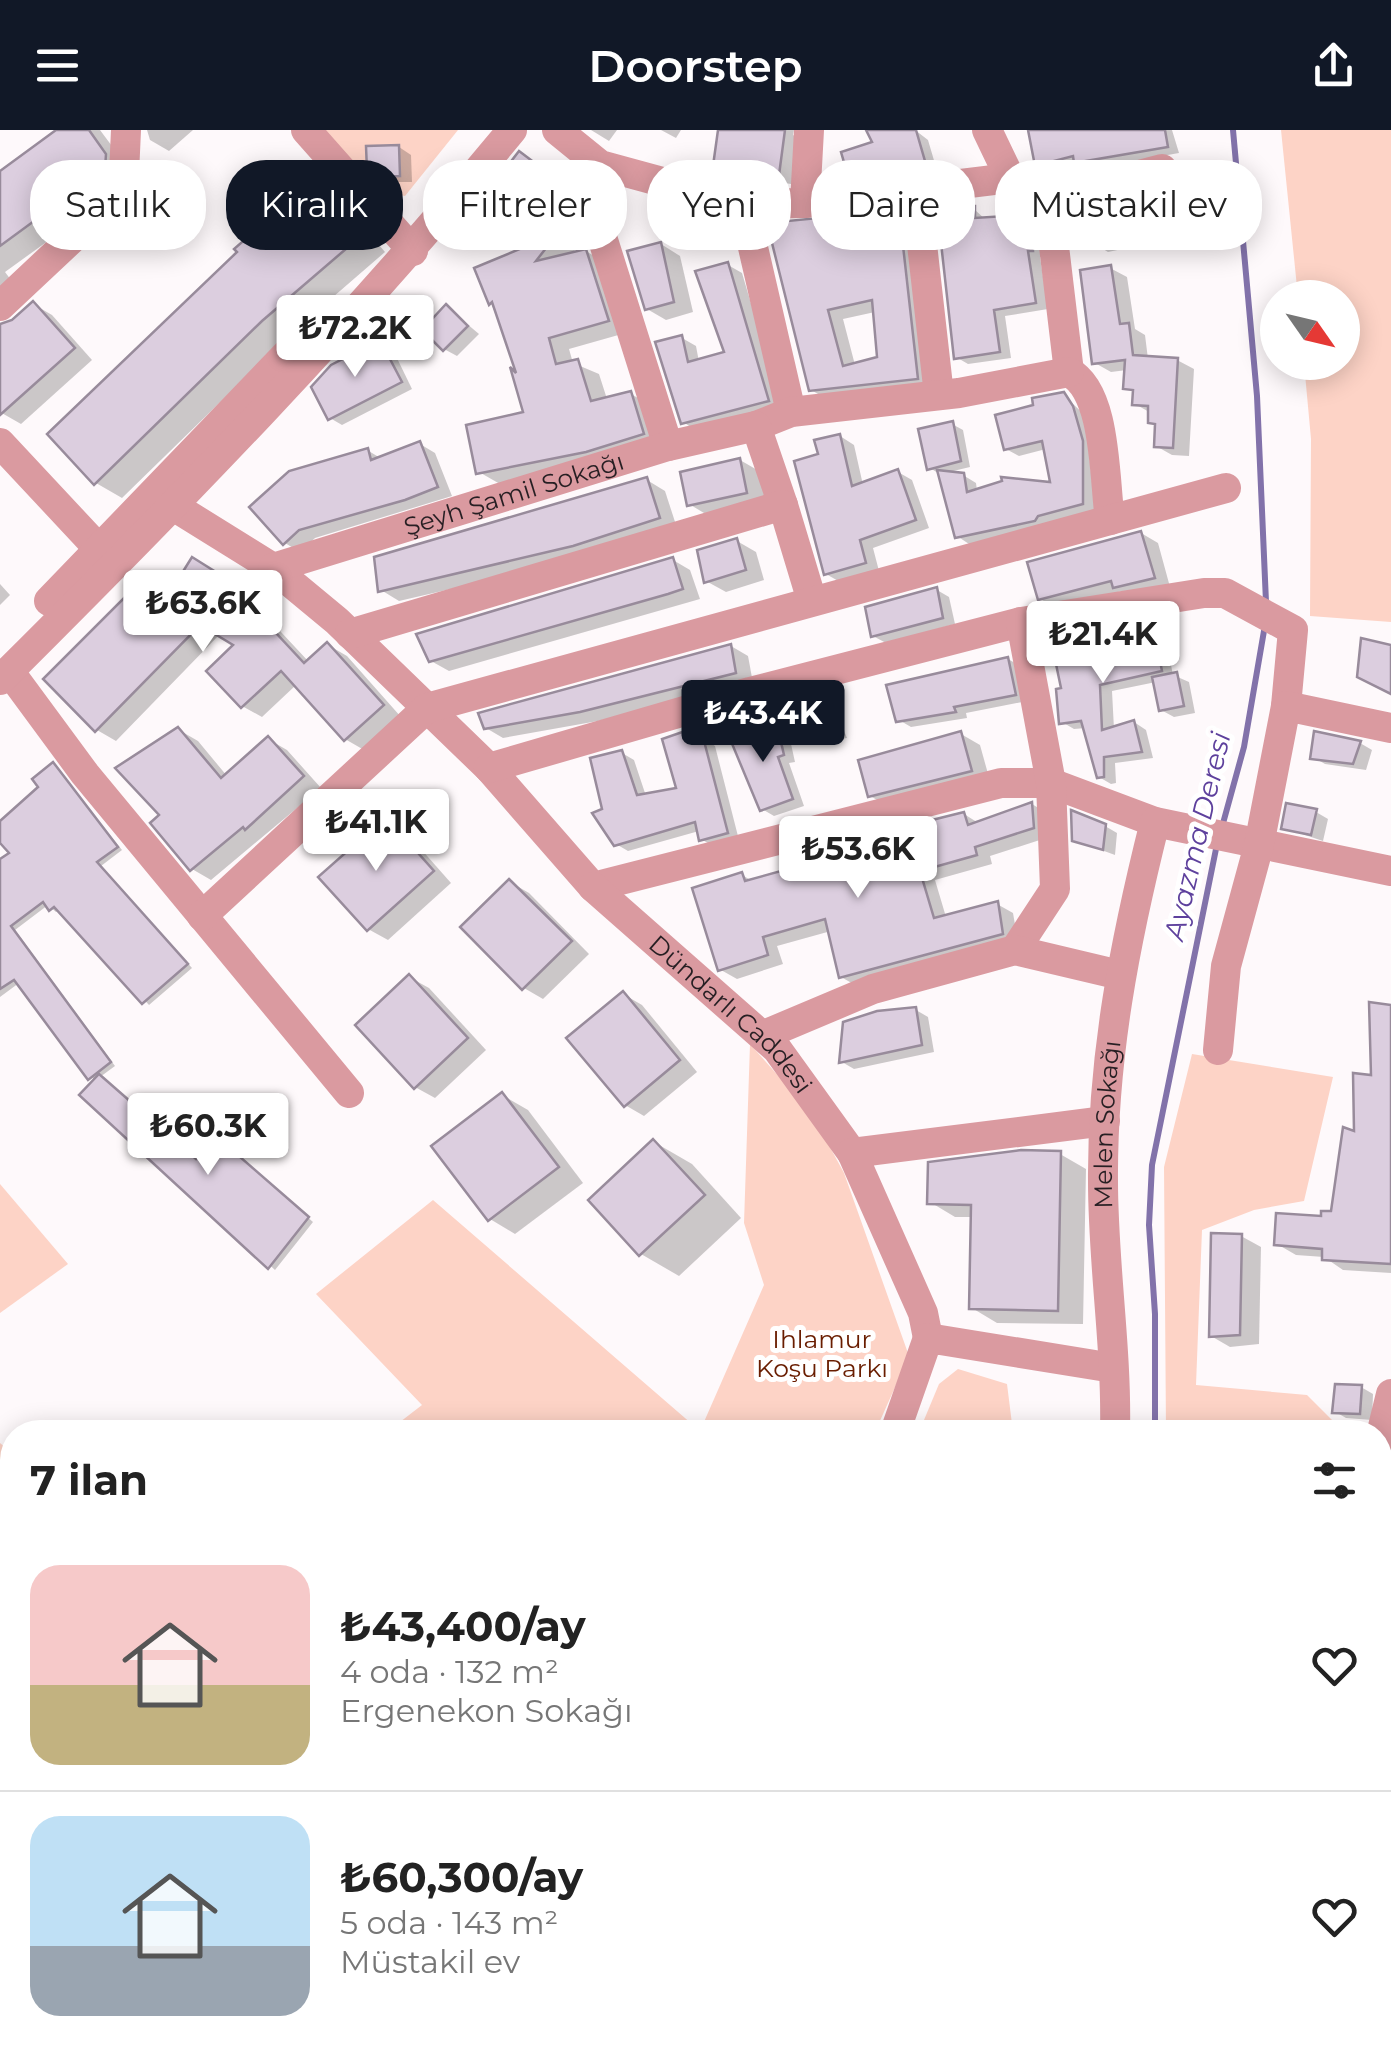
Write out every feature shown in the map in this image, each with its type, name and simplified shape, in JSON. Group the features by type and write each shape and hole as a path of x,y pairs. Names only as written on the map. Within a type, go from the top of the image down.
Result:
{"street":[{"path":"0,306 112,201 124,174 126,130"},
{"path":"306,130 406,243"},
{"path":"406,243 485,130"},
{"path":"349,1093 85,774 3,668 512,130"},
{"path":"556,130 594,160"},
{"path":"805,203 809,130"},
{"path":"987,130 1001,160"},
{"path":"791,203 811,202"},
{"path":"606,250 668,446"},
{"path":"753,250 791,412"},
{"path":"922,250 938,395"},
{"path":"1055,250 1070,372 1086,380 1095,400 1110,520"},
{"name":"Şeyh Şamil Sokağı","path":"273,568 668,446 756,426 791,412 938,395 1070,372"},
{"path":"756,426 812,601"},
{"path":"0,443 104,558"},
{"path":"202,916 427,708 1226,488"},
{"name":"Dündarlı Caddesi","path":"164,501 273,568 350,634 489,768 593,887 764,1036 852,1153 923,1313 928,1338"},
{"path":"350,634 784,505"},
{"path":"489,768 750,692 1022,622 1224,593 1293,630 1286,706 1232,839 1218,1050"},
{"path":"1015,950 1055,890 1051,783 1022,622"},
{"path":"1286,706 1391,728"},
{"path":"593,887 1001,783 1051,783 1155,822 1391,871"},
{"name":"Melen Sokağı","path":"1115,1420 1102,1181 1110,1038 1120,974 1155,822"},
{"path":"764,1036 872,989 1015,950 1120,974"},
{"path":"852,1153 1106,1121"},
{"path":"899,1420 928,1338 1113,1368"},
{"path":"1385,1420 1391,1394"}],"green space":[{"path":"324,130 458,130 434,160 423,160 423,174 405,196 403,160 349,160"},
{"path":"1281,130 1391,130 1391,622 1310,616 1311,439 1306,380 1360,380 1360,280 1296,280"},
{"path":"750,1044 812,1114 844,1173 909,1356 880,1420 705,1420 764,1285 744,1223"},
{"path":"1192,1054 1333,1077 1304,1201 1254,1210 1202,1230 1196,1385 1307,1395 1332,1420 1166,1420 1164,1167"},
{"path":"0,1184 68,1264 0,1313"},
{"path":"433,1200 687,1420 403,1420 422,1405 316,1294"},
{"name":"Ihlamur Koşu Parkı","path":"958,1369 1007,1384 1012,1420 924,1420 939,1384"}],"building":[{"path":"56,130 89,130 106,154 106,160 30,160 30,224 0,246 0,171"},
{"path":"718,130 785,130 781,160 714,160"},
{"path":"866,130 916,130 925,160 843,160 841,152 872,142"},
{"path":"1028,130 1165,130 1168,147 1092,160 1074,160 1073,156 1034,160"},
{"path":"399,145 399,160 367,160 366,146"},
{"path":"519,151 531,160 512,160"},
{"path":"995,217 995,250 1033,250 1028,251 1036,303 994,310 1000,352 954,359 942,250 975,250 975,218"},
{"path":"811,219 811,250 903,250 918,379 809,391 774,250 791,250 791,221","holes":["872,300 877,357 843,366 828,310"]},
{"path":"647,246 647,250 663,250 674,302 645,310 627,251"},
{"path":"345,250 262,321 94,485 47,434 237,252"},
{"path":"517,250 545,250 536,261 586,250 609,321 549,338 556,364 578,359 591,401 631,391 644,434 586,452 476,474 466,425 523,412 510,367 516,373 492,302 489,305 474,268"},
{"path":"728,262 769,401 681,424 655,342 682,335 688,362 724,352 695,271"},
{"path":"1111,265 1120,324 1129,323 1133,355 1178,358 1173,448 1154,447 1155,424 1148,423 1148,406 1132,405 1133,390 1123,389 1125,360 1092,364 1080,270"},
{"path":"33,301 75,348 0,415 0,324 12,320"},
{"path":"446,304 468,326 443,351 422,330"},
{"path":"380,340 402,382 328,420 311,387 331,365"},
{"path":"1064,392 1073,406 1083,441 1083,504 1038,516 1035,521 955,538 937,470 964,473 967,492 1002,481 1001,477 1050,482 1042,441 1004,450 995,415 1033,405 1032,398"},
{"path":"953,421 961,461 927,470 918,429"},
{"path":"840,434 852,486 898,469 916,520 860,540 866,563 824,575 794,461 818,454 814,440"},
{"path":"420,441 438,487 405,500 299,530 283,545 249,507 289,471 368,448 371,460"},
{"path":"740,458 747,493 687,506 680,472"},
{"path":"647,477 660,518 573,546 378,592 374,557"},
{"path":"1141,531 1155,578 1113,588 1111,581 1038,600 1027,562"},
{"path":"737,538 746,570 704,583 697,550"},
{"path":"192,557 254,596 249,604 304,663 327,642 384,705 344,741 281,671 241,708 206,671 233,645 200,625 95,732 43,679 131,591 156,615"},
{"path":"673,557 683,589 668,594 429,662 416,634"},
{"path":"937,587 943,618 871,637 865,607"},
{"path":"1153,625 1162,671 1100,685 1102,730 1134,720 1142,752 1104,757 1104,777 1097,778 1081,721 1059,724 1056,689 1061,688 1052,645"},
{"path":"1361,638 1391,645 1391,694 1357,677"},
{"path":"731,644 736,673 580,712 484,729 478,713"},
{"path":"1008,657 1016,695 954,707 956,712 896,722 886,685"},
{"path":"1177,672 1184,706 1159,711 1152,677"},
{"path":"821,695 836,731 792,738 776,705"},
{"path":"777,725 784,755 778,757 793,799 760,811 728,734"},
{"path":"178,727 221,778 268,736 304,776 245,830 243,827 190,871 150,823 159,815 115,768"},
{"path":"694,728 696,739 703,737 728,833 699,841 695,822 614,846 592,813 602,809 590,758 622,750 637,795 676,788 662,739"},
{"path":"961,731 972,771 868,797 858,760"},
{"path":"1314,731 1361,741 1353,764 1310,759"},
{"path":"53,762 118,847 97,862 188,964 142,1004 54,907 49,911 43,902 11,926 111,1062 88,1080 14,980 0,989 0,859 9,853 0,843 0,821 38,787 32,779"},
{"path":"1032,802 1034,828 975,847 977,855 920,871 934,918 998,901 1003,934 839,978 825,919 763,937 768,955 718,971 692,888 742,872 745,881 835,856 839,869 931,839 928,821 964,812 968,825"},
{"path":"1286,803 1317,809 1311,835 1281,829"},
{"path":"1071,810 1106,824 1103,850 1072,841"},
{"path":"386,817 434,871 367,931 318,877"},
{"path":"509,879 572,941 522,990 460,927"},
{"path":"409,974 468,1038 414,1089 355,1025"},
{"path":"623,991 680,1060 624,1107 566,1038"},
{"path":"1369,1002 1391,1005 1391,1264 1322,1260 1322,1249 1274,1245 1276,1213 1321,1216 1321,1211 1331,1211 1343,1127 1354,1131 1353,1073 1371,1075"},
{"path":"916,1007 922,1045 839,1063 843,1022 877,1011"},
{"path":"99,1074 196,1159 216,1136 309,1217 268,1269 79,1095"},
{"path":"502,1092 559,1167 488,1221 431,1146"},
{"path":"653,1139 705,1195 639,1256 588,1200"},
{"path":"1021,1150 1061,1151 1058,1311 969,1309 971,1205 927,1204 928,1162"},
{"path":"1211,1233 1242,1234 1240,1335 1209,1337"},
{"path":"1335,1384 1362,1385 1360,1414 1332,1413"}],"waterway":[{"name":"Ayazma Deresi","path":"1233,130 1257,396 1266,602"},
{"name":"Ayazma Deresi","path":"1222,827 1244,747 1265,625"},
{"name":"Ayazma Deresi","path":"1155,1420 1155,1314 1149,1225 1152,1165 1217,844"}]}
